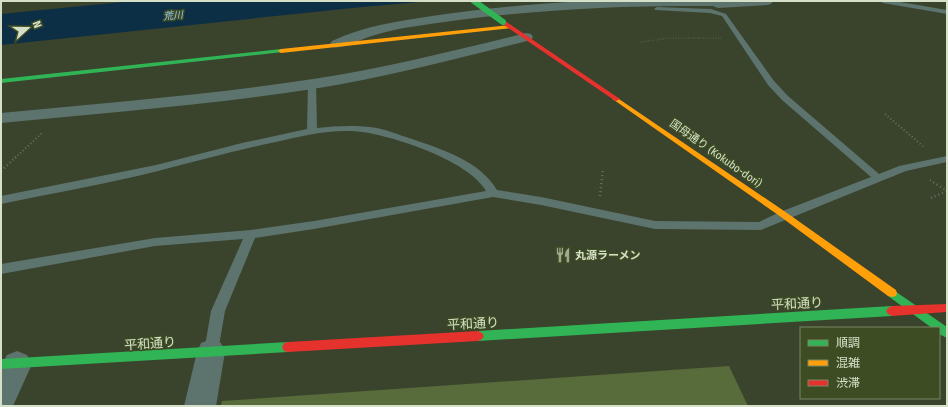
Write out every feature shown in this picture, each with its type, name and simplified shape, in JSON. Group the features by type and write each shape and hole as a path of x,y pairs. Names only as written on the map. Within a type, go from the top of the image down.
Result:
{"main road":[{"path":"474,1 507,24"},
{"path":"1,81 507,24"},
{"name":"国母通り (Kokubo-dori)","path":"526,31 938,327"},
{"name":"平和通り","path":"9,364 947,308"}],"street":[{"path":"337,44 353,36 404,24 523,9 683,1 732,3"},
{"path":"580,18 657,9 768,1"},
{"path":"507,24 526,31"},
{"path":"1,118 212,96 358,76 526,31"},
{"path":"200,406 211,352"},
{"path":"1,397 9,364"}],"lane":[{"path":"884,1 947,12"},
{"path":"657,9 719,12 724,15 772,83 785,98 878,178"},
{"path":"312,83 312,131"},
{"path":"1,200 156,168 242,146 312,131 351,128 378,131 437,151 461,162 486,181 494,193"},
{"path":"1,269 155,242 252,234 314,225 494,193 655,225 761,226 784,215 903,168 943,159"},
{"path":"211,352 218,311 252,234"}],"path":[{"path":"641,42 670,38 740,38"},
{"path":"1,171 65,111"},
{"path":"885,114 943,159"},
{"path":"598,213 603,169"},
{"path":"931,198 947,191"}],"green space":[{"path":"729,366 748,406 221,406 222,401"}],"water":[{"name":"荒川","path":"133,1 431,1 1,45 1,14"}],"traffic: fast":[{"path":"474,1 503,22"},
{"path":"1,81 281,51"},
{"path":"892,293 939,327"},
{"path":"478,336 892,311"},
{"path":"940,328 947,333"},
{"path":"1,364 288,347"}],"traffic: slow":[{"path":"281,51 510,27"},
{"path":"616,99 784,215 892,293"}],"traffic: jam":[{"path":"503,22 616,99"},
{"path":"892,311 947,308"},
{"path":"288,347 478,336"}],"place":[{"name":"丸源ラーメン","path":"563,255"}]}
